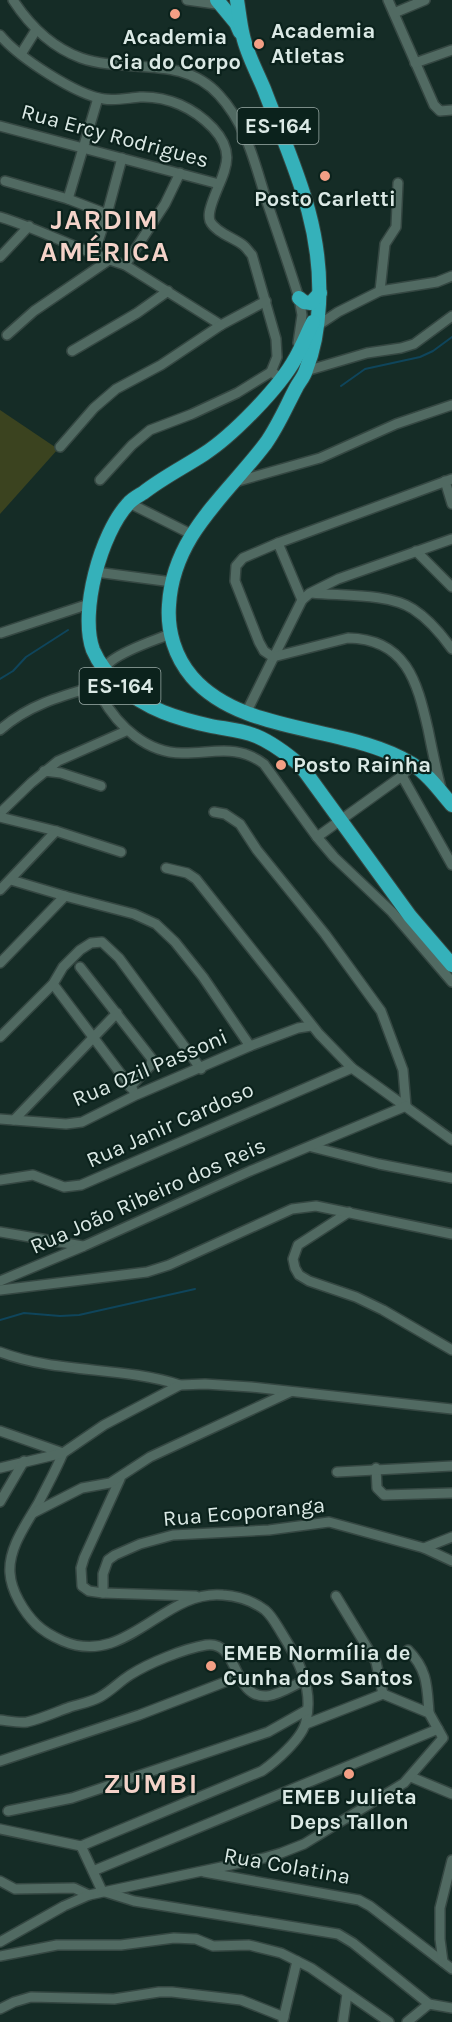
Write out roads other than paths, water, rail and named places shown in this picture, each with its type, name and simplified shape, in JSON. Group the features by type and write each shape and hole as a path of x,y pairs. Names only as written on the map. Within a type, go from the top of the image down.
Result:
{"highway":[{"name":"ES-164","path":"238,0 243,38"},
{"name":"ES-164","path":"219,3 236,23 243,38 298,176 311,215 320,271 319,309 312,331 306,371 282,417 267,442 191,534 180,554 172,582 168,618 170,634 191,676 219,700 246,713 380,749 412,765 452,805"},
{"path":"299,298 306,303 311,303 320,293"},
{"name":"ES-164","path":"312,331 294,360 277,375 224,439 129,503 103,550 96,572 89,604 93,650 103,667 120,686 141,702 210,726 254,735 284,751 300,766 410,916 452,965"},
{"path":"296,388 312,331"}],"street":[{"path":"13,0 36,30 54,44 82,58 102,63 182,71 201,80 218,93 233,112 247,140 299,298 302,315 294,360"},
{"path":"187,0 229,5 238,0"},
{"path":"388,0 434,105 440,111 452,110"},
{"path":"394,13 425,0"},
{"path":"21,54 36,30"},
{"path":"0,35 9,46 77,91 107,99 163,98 176,102 213,128 224,141 228,163 209,213 210,219 213,225 245,246 252,255 276,339 277,375 192,414 150,430 132,445 100,480"},
{"path":"415,63 452,50"},
{"path":"68,199 98,98"},
{"name":"Rua Ercy Rodrigues","path":"0,126 219,184"},
{"path":"94,254 122,158"},
{"path":"125,265 165,204 180,173"},
{"path":"5,181 68,199 107,214"},
{"path":"380,291 385,244 396,227 398,183"},
{"path":"0,217 29,226 125,265 220,325"},
{"path":"0,257 29,226"},
{"path":"7,335 34,311 109,260"},
{"path":"302,315 312,331 338,312 380,291 437,282 452,276"},
{"path":"72,351 168,291"},
{"path":"60,447 105,397 116,389 161,365 220,325 266,301"},
{"path":"306,371 367,353 414,344 452,316"},
{"path":"233,482 320,458 396,424 452,405"},
{"path":"441,792 415,680 402,660 387,647 373,640 348,638 273,657 264,651 259,642 234,573 236,566 243,558 448,480 452,504"},
{"path":"129,503 191,534"},
{"path":"246,713 302,600 310,593 338,579 452,539"},
{"path":"278,543 302,600"},
{"path":"416,551 452,587"},
{"path":"96,572 172,582"},
{"path":"310,593 391,600 405,605 414,610 452,649"},
{"path":"1,633 89,604"},
{"path":"170,634 122,654 103,667 98,677 96,686 109,710 126,731 138,739 171,752 183,754 231,750 252,755 264,764 334,857 392,912 452,982"},
{"path":"0,730 29,709 96,686"},
{"path":"121,852 0,815 44,771 58,761 126,731"},
{"path":"317,837 402,776 412,765"},
{"path":"44,771 61,773 101,786"},
{"path":"402,776 452,865"},
{"path":"214,812 225,814 240,824 257,850 325,934 381,1011 403,1070 406,1106"},
{"path":"0,890 56,831"},
{"path":"166,868 187,873 196,879 311,1026 352,1068 452,1140"},
{"path":"11,880 134,914 156,924 175,942 203,976 250,1046"},
{"path":"0,963 65,896"},
{"path":"0,1037 53,984 63,967 80,950 92,943 102,942 119,958 201,1069"},
{"path":"80,967 152,1059 151,1065 130,1087"},
{"path":"53,984 136,1095"},
{"path":"14,1120 117,1013"},
{"name":"Rua Ozil Passoni","path":"0,1119 66,1124 81,1122 136,1095 250,1046 298,1028 311,1026"},
{"name":"Rua Janir Cardoso","path":"0,1180 33,1175 64,1186 81,1185 352,1068"},
{"name":"Rua João Ribeiro dos Reis","path":"0,1281 250,1171 406,1106"},
{"path":"312,1147 380,1164 452,1178"},
{"path":"0,1290 147,1272 292,1209 304,1206 349,1212 452,1234"},
{"path":"349,1212 298,1245 293,1259 299,1275 383,1310 452,1350"},
{"path":"0,1232 84,1246"},
{"path":"0,1352 43,1365 159,1379 180,1386"},
{"path":"0,1468 63,1453 104,1425 180,1386 206,1384 292,1391 452,1409"},
{"path":"32,1513 82,1488 108,1484 120,1479 150,1457 292,1391"},
{"path":"0,1431 63,1453"},
{"path":"63,1453 21,1532 11,1560 9,1572 11,1583 27,1615 39,1627 72,1645 102,1646 135,1633 198,1596"},
{"path":"0,1502 24,1461"},
{"path":"337,1472 376,1468 452,1466"},
{"path":"376,1468 377,1488 381,1494 452,1493"},
{"path":"120,1479 84,1558 81,1579 85,1590 103,1593 198,1596 215,1594 249,1601 267,1612 295,1654 308,1692 306,1724"},
{"name":"Rua Ecoporanga","path":"103,1593 103,1574 108,1560 140,1544 173,1535 269,1530 329,1522 424,1548 452,1561"},
{"path":"424,1548 447,1541 452,1537"},
{"path":"336,1596 376,1662 383,1694"},
{"path":"0,1720 28,1722 97,1699 130,1674 207,1645 224,1648 229,1654 238,1677 246,1687 257,1694 266,1696 305,1680"},
{"path":"0,1941 89,1895 281,1853 304,1844 392,1791 411,1777 443,1738 429,1713 423,1670 418,1660 408,1650"},
{"path":"0,1761 139,1715 238,1677"},
{"path":"0,1829 81,1846 262,1771 282,1754 306,1724 383,1694 429,1713"},
{"path":"8,1811 72,1798 268,1732 308,1710"},
{"path":"93,1871 438,1729"},
{"path":"411,1777 452,1794"},
{"path":"81,1846 102,1891 134,1901 338,1934 353,1943 429,2004 452,2008"},
{"path":"443,1962 440,1908 452,1860"},
{"name":"Rua Colatina","path":"199,1870 359,1900 452,1969"},
{"path":"0,1881 15,1889 74,1888 89,1895"},
{"path":"0,1956 57,1945 121,1945 186,1937 213,1946 239,1944 258,1947 281,1953 322,1974 389,2022"},
{"path":"441,1947 452,1952"},
{"path":"0,2009 31,1997 114,1999 172,1992 241,2000 283,2019 297,1961"},
{"path":"343,2022 347,1994"},
{"path":"407,2022 429,2004"}],"waterway":[{"path":"341,386 365,369 420,357 433,351 452,337"},
{"path":"0,679 13,671 26,657 68,630"},
{"path":"0,1320 24,1313 79,1315 195,1289"}],"place":[{"name":"Academia Cia do Corpo","path":"175,14"},
{"name":"Academia Atletas","path":"259,44"},
{"name":"Posto Carletti","path":"325,176"},
{"name":"Posto Rainha","path":"281,765"},
{"name":"EMEB Normília de Cunha dos Santos","path":"211,1666"},
{"name":"EMEB Julieta Deps Tallon","path":"349,1774"}],"district":[{"name":"JARDIM AMÉRICA","path":"105,235"},
{"name":"ZUMBI","path":"151,1783"}]}
